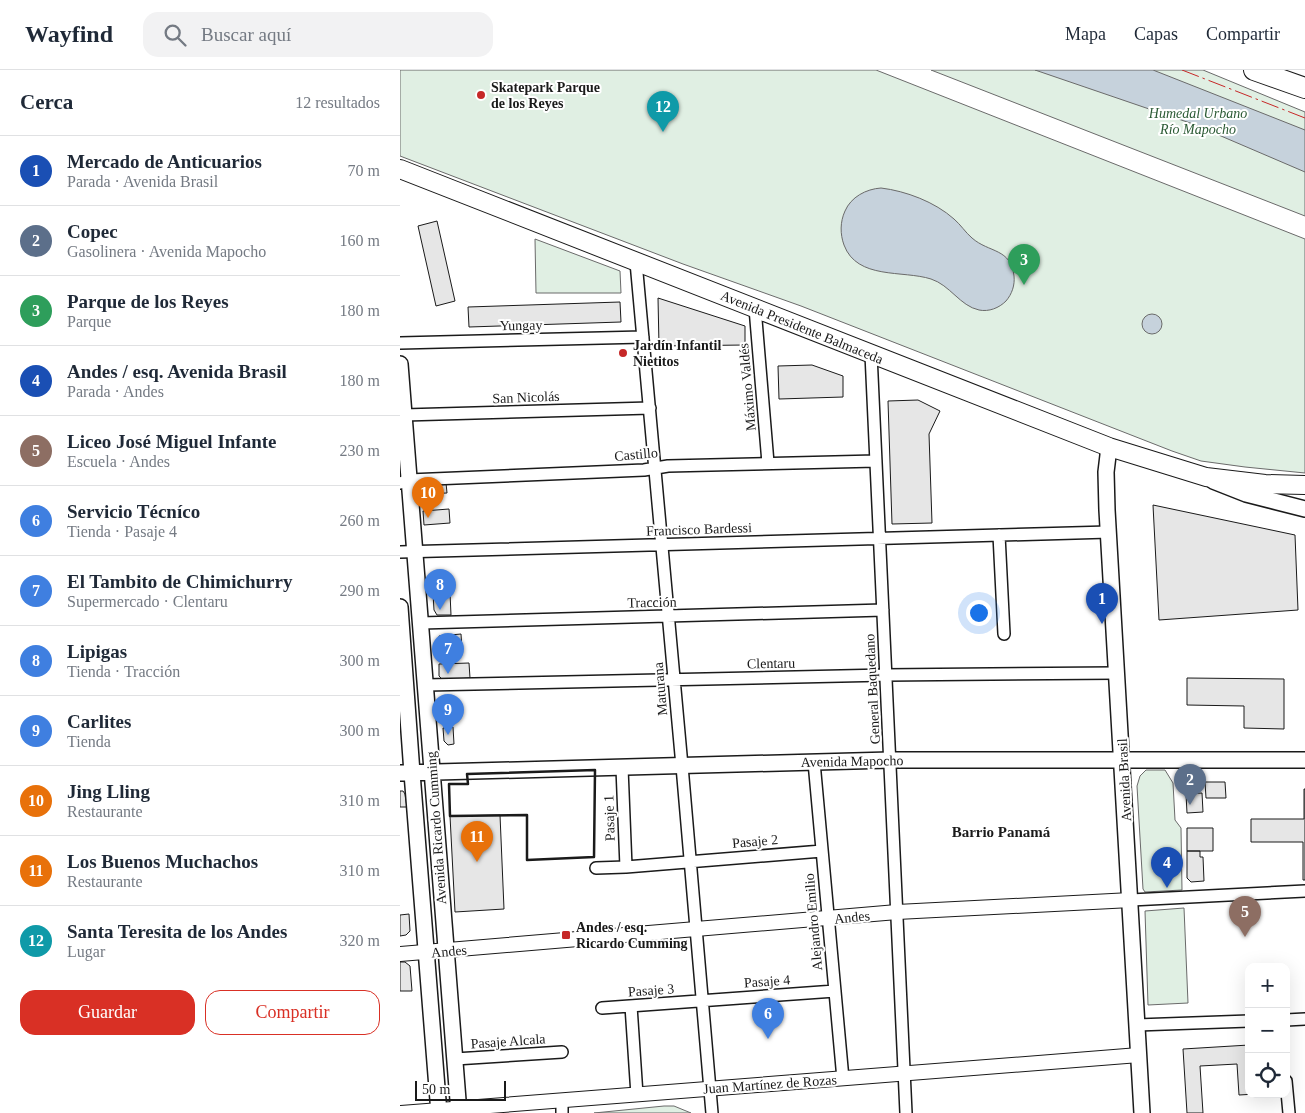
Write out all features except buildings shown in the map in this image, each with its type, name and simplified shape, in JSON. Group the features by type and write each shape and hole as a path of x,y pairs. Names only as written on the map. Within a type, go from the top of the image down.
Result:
{"highway":[{"path":"1254,70 1305,88"}],"main road":[{"name":"Avenida Presidente Balmaceda","path":"400,169 1109,447 1206,477 1246,494 1305,509"},
{"name":"Avenida Ricardo Cumming","path":"400,364 404,415 404,481 416,551 459,1111"},
{"name":"Avenida Brasil","path":"1109,447 1106,472 1142,1113"},
{"name":"Avenida Presidente Balmaceda","path":"1206,477 1252,483 1305,484"},
{"name":"Avenida Ricardo Cumming","path":"400,607 406,773 427,952 439,1111"},
{"name":"Avenida Mapocho","path":"406,773 890,760 1305,760"}],"street":[{"name":"Maturana","path":"636,262 675,680 712,1113"},
{"name":"Máximo Valdés","path":"755,308 768,464"},
{"name":"Yungay","path":"400,343 643,337"},
{"name":"General Baquedano","path":"871,354 906,1113"},
{"name":"San Nicolás","path":"404,415 650,408"},
{"name":"Castillo","path":"404,481 668,466 876,461"},
{"name":"Francisco Bardessi","path":"400,552 1109,532"},
{"path":"999,535 1004,634"},
{"name":"Tracción","path":"421,623 883,610"},
{"name":"Clentaru","path":"426,685 886,675 1117,673"},
{"name":"Alejandro Emilio","path":"814,762 843,1078"},
{"name":"Pasaje 1","path":"622,768 626,867"},
{"name":"Pasaje 2","path":"690,862 822,851"},
{"path":"596,868 690,862"},
{"name":"Andes","path":"400,954 897,912 1305,891"},
{"name":"Pasaje 4","path":"702,1001 834,990"},
{"name":"Pasaje 3","path":"602,1008 702,1001"},
{"path":"631,1006 637,1095"},
{"path":"1290,1020 1305,1019"},
{"path":"1137,1026 1245,1021"},
{"name":"Pasaje Alcala","path":"455,1059 562,1052"},
{"name":"Juan Martínez de Rozas","path":"401,1113 562,1107 637,1095 1139,1055"},
{"path":"1287,1098 1288,1113"}],"green space":[{"path":"400,70 876,70 1305,239 1305,473 1201,461 1172,451 801,306 683,264 400,156"},
{"name":"Humedal Urbano Río Mapocho","path":"931,70 1203,70 1305,112 1305,216"},
{"path":"535,239 620,271 621,293 536,293"},
{"path":"1146,770 1165,770 1173,783 1175,820 1181,828 1182,890 1145,892 1143,889 1137,786 1140,776"},
{"path":"1184,908 1188,1003 1148,1005 1145,911"},
{"path":"674,1106 691,1113 594,1113"}],"shaded area":[{"path":"1035,70 1153,70 1305,130 1305,172 1193,124"},
{"path":"881,188 910,195 938,207 954,219 972,238 1009,260 1014,279 1013,289 1006,301 994,309 979,310 972,308 944,286 931,279 870,269 859,264 850,256 844,245 841,232 845,211 855,198 870,190"},
{"path":"1148,314 1156,314 1162,320 1162,328 1156,334 1148,334 1142,328 1142,320"}],"wall":[{"path":"595,770 594,857 527,860 527,815 450,816 449,784 468,784 467,774 595,770"}],"power":[{"path":"1182,70 1305,118"}],"place":[{"name":"Skatepark Parque de los Reyes","path":"481,95"},
{"name":"Santa Teresita de los Andes","path":"663,132"},
{"name":"Parque de los Reyes","path":"1024,285"},
{"name":"Jardín Infantil Nietitos","path":"623,353"},
{"name":"Jing Lling","path":"428,518"},
{"name":"Lipigas","path":"440,610"},
{"name":"Mercado de Anticuarios","path":"1102,624"},
{"name":"El Tambito de Chimichurry","path":"448,674"},
{"name":"Carlites","path":"448,735"},
{"name":"Copec","path":"1190,805"},
{"name":"Los Buenos Muchachos","path":"477,862"},
{"name":"Andes / esq. Avenida Brasil","path":"1167,888"},
{"name":"Andes / esq. Ricardo Cumming","path":"566,935"},
{"name":"Liceo José Miguel Infante","path":"1245,937"},
{"name":"Servicio Técníco","path":"768,1039"}],"district":[{"name":"Barrio Panamá","path":"1001,832"}]}
